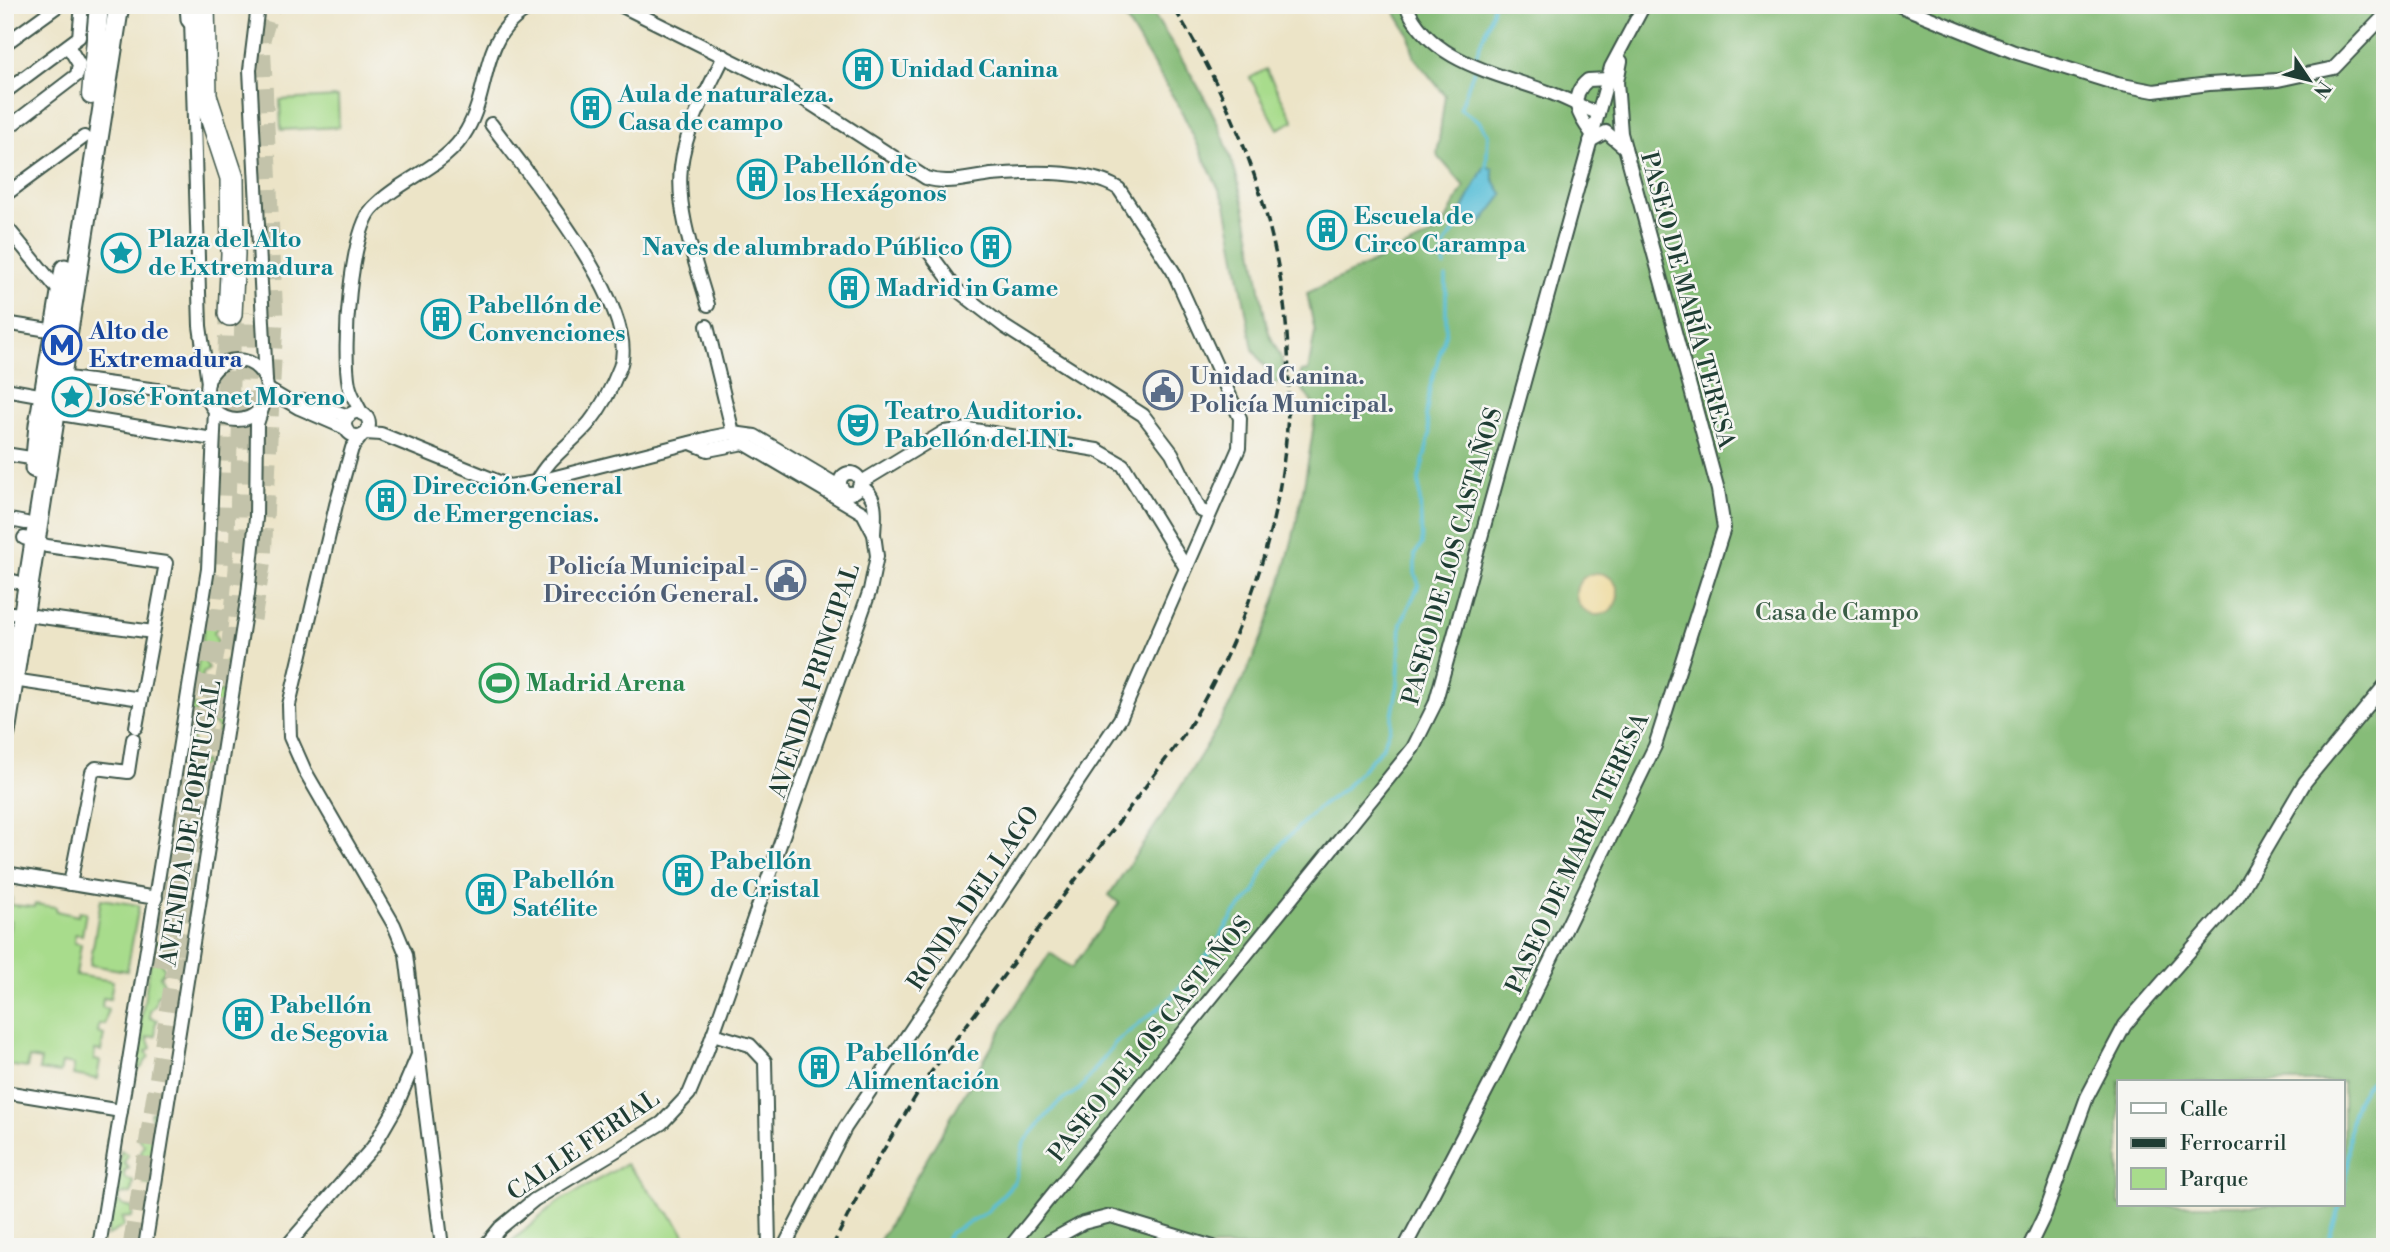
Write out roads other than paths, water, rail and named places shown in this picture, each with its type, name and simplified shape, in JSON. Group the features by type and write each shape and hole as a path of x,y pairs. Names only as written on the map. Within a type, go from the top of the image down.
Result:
{"highway":[{"path":"195,10 205,96 232,178 233,254 238,313 247,172 218,100 215,5"}],"main road":[{"path":"91,95 99,5"},
{"path":"8,657 18,613 11,581 29,535 37,459 50,405 61,377 84,137 106,5"},
{"path":"5,733 8,657 18,613 50,405 55,331 67,298 94,158 119,5"},
{"path":"94,158 105,141 129,5"}],"street":[{"path":"5,44 59,5"},
{"path":"5,92 79,37 82,5"},
{"name":"AVENIDA DE PORTUGAL","path":"145,1247 248,594 256,518 257,424 265,393 250,71 258,5"},
{"path":"442,1247 406,954 394,925 305,771 290,737 289,705 357,425 348,377 348,319 360,226 372,208 390,192 454,149 467,131 478,106 493,44 515,9 537,5"},
{"path":"620,5 724,56 694,121 681,167 682,204 708,305"},
{"path":"1406,5 1427,37 1469,64 1576,101 1621,133"},
{"name":"PASEO DE LOS CASTAÑOS","path":"1010,1247 1413,748 1435,704 1597,114 1644,5"},
{"path":"1898,5 2014,52 2117,84 2154,92 2209,84 2278,80 2334,68 2385,15"},
{"name":"AVENIDA DE PORTUGAL","path":"99,1247 208,569 215,410 208,390 200,319 195,10"},
{"path":"5,130 77,75 79,64 71,43"},
{"name":"RONDA DEL LAGO","path":"724,56 785,87 926,178 946,181 994,175 1074,175 1109,182 1119,189 1173,271 1240,418 1239,448 1120,719 845,1128 784,1247"},
{"path":"1612,81 1588,80 1580,87 1576,101 1578,114 1591,138 1606,132 1625,148"},
{"name":"PASEO DE MARÍA TERESA","path":"1405,1247 1499,1065 1656,746 1724,528 1718,491 1621,133 1612,81"},
{"path":"491,124 597,271 616,314 624,347 621,366 590,421 546,463 536,482"},
{"path":"5,195 84,137"},
{"path":"5,225 67,298"},
{"path":"923,244 957,290 1006,327 1143,415 1172,453 1200,510 1209,514"},
{"path":"5,323 55,331"},
{"path":"707,326 733,433"},
{"path":"61,377 208,390 218,367 236,360 254,365 265,393 249,417 231,419 215,410"},
{"path":"5,389 50,405 213,439"},
{"name":"AVENIDA PRINCIPAL","path":"265,393 285,398 299,408 382,434 509,486 536,482 691,443 708,450 744,443 858,508 874,534 877,555 870,590 713,1034"},
{"path":"859,484 944,432 968,429 1097,450 1112,456 1123,465 1186,568"},
{"path":"691,443 733,433 755,436 824,475 842,482 855,474 859,484 867,489 873,498 874,534"},
{"path":"5,454 37,459"},
{"path":"5,519 29,535 166,563 128,772 96,768 92,772 70,884"},
{"path":"1168,542 1182,544 1199,538"},
{"path":"18,613 153,632"},
{"path":"8,657 141,699"},
{"path":"2029,1247 2045,1214 2087,1097 2126,1025 2238,896 2305,782 2385,685"},
{"path":"5,873 156,898"},
{"path":"713,1034 750,1045 765,1061 769,1247"},
{"name":"CALLE FERIAL","path":"484,1247 500,1228 534,1200 662,1123 688,1094 713,1034"},
{"path":"286,1247 373,1147 395,1109 418,1055"},
{"path":"5,1092 121,1111"},
{"path":"1039,1247 1083,1223 1111,1216 1213,1247"}],"water":[{"path":"1484,167 1493,168 1493,179 1503,195 1479,226 1458,219"}],"waterway":[{"path":"1475,62 1493,5"},
{"path":"1474,70 1460,109 1479,121 1488,134 1486,172"},
{"path":"1445,266 1445,246 1465,220"},
{"path":"942,1247 950,1233 987,1212 1015,1181 1024,1143 1057,1104 1080,1089 1115,1043 1170,999 1212,950 1235,913 1255,892 1263,869 1284,841 1317,809 1344,789 1382,748 1390,729 1398,684 1401,623 1419,585 1415,573 1415,554 1422,544 1419,479 1430,434 1426,416 1430,387 1446,332 1446,277"},
{"path":"2344,1190 2355,1106 2364,1089 2385,1065"},
{"path":"2326,1247 2340,1206"}],"tunnel":[{"path":"250,619 260,560 272,320 259,39 269,5"},
{"path":"197,853 233,643 240,569 246,312"},
{"path":"162,967 215,640 222,567 230,320"},
{"path":"180,955 205,838"},
{"path":"134,1247 182,942"}],"railway":[{"path":"832,1247 868,1176 926,1079 1184,735 1232,644 1265,553 1284,461 1289,368 1280,276 1257,184 1221,94 1172,5"}],"place":[{"name":"Unidad Canina","path":"863,69"},
{"name":"Aula de naturaleza. Casa de campo","path":"591,108"},
{"name":"Pabellón de los Hexágonos","path":"757,179"},
{"name":"Escuela de Circo Carampa","path":"1327,230"},
{"name":"Naves de alumbrado Público","path":"991,247"},
{"name":"Plaza del Alto de Extremadura","path":"121,253"},
{"name":"Madrid in Game","path":"849,288"},
{"name":"Pabellón de Convenciones","path":"441,319"},
{"name":"Alto de Extremadura","path":"62,345"},
{"name":"Unidad Canina. Policía Municipal.","path":"1163,390"},
{"name":"José Fontanet Moreno","path":"72,397"},
{"name":"Teatro Auditorio. Pabellón del INI.","path":"858,425"},
{"name":"Dirección General de Emergencias.","path":"386,500"},
{"name":"Policía Municipal - Dirección General.","path":"786,580"},
{"name":"Madrid Arena","path":"499,683"},
{"name":"Pabellón de Cristal","path":"683,875"},
{"name":"Pabellón Satélite","path":"486,894"},
{"name":"Pabellón de Segovia","path":"243,1019"},
{"name":"Pabellón de Alimentación","path":"819,1067"}],"park label":[{"name":"Casa de Campo","path":"1837,612"}]}
